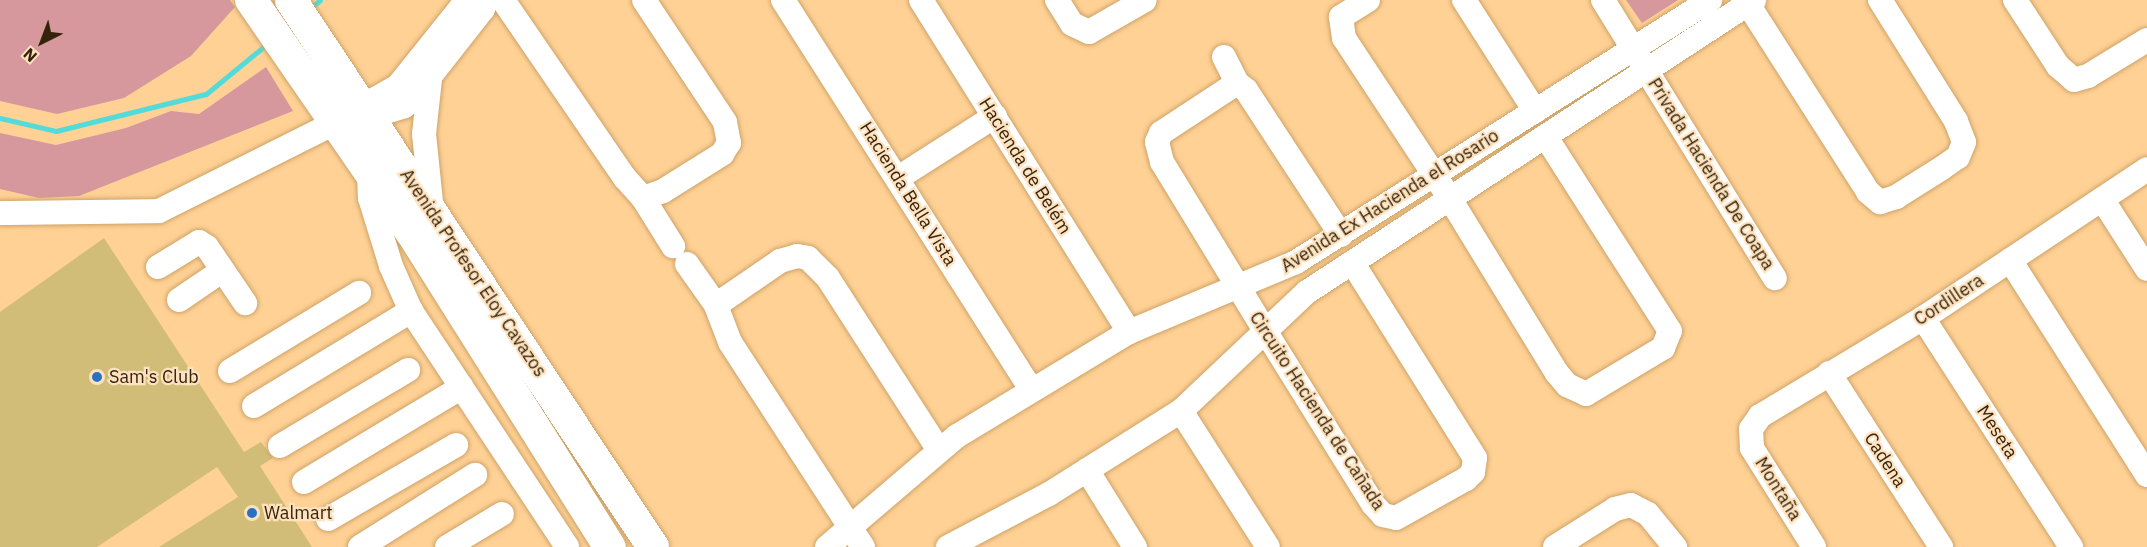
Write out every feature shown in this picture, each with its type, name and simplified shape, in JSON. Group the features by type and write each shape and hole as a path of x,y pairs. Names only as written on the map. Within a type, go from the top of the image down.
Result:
{"main road":[{"name":"Avenida Profesor Eloy Cavazos","path":"291,0 653,547"},
{"name":"Avenida Profesor Eloy Cavazos","path":"252,1 412,233 610,547"}],"street":[{"path":"366,112 398,86 467,0"},
{"path":"366,112 404,106 483,9 486,0"},
{"path":"503,0 625,178 643,198 716,305 730,342 857,538"},
{"path":"643,198 663,191 693,173 722,154 729,143 725,122 644,0"},
{"name":"Hacienda Bella Vista","path":"783,0 1031,390"},
{"name":"Hacienda de Belém","path":"921,0 1129,332"},
{"path":"1057,0 1072,24 1089,32 1145,0"},
{"path":"1368,0 1335,8 1344,38 1449,197 1567,385 1586,394 1663,348 1670,339 1667,322 1546,137"},
{"path":"1464,0 1535,111"},
{"name":"Privada Hacienda De Coapa","path":"1603,0 1775,278"},
{"name":"Avenida Ex Hacienda el Rosario","path":"827,547 857,538 938,449 1031,390 1129,332 1286,266 1341,235 1710,0"},
{"path":"1751,2 1868,192 1880,202 1896,197 1958,157 1965,142 1956,121 1880,0"},
{"path":"2015,0 2058,66 2074,80 2088,76 2147,40"},
{"name":"Avenida Ex Hacienda el Rosario","path":"948,547 989,539 1087,470 1181,411 1264,330 1307,292 1449,197 1546,137 1751,2"},
{"path":"1224,57 1237,83 1246,90 1341,235"},
{"path":"432,211 424,116 434,69"},
{"name":"Circuito Hacienda de Cañada","path":"1237,83 1167,126 1157,142 1162,162 1264,330 1383,515 1396,518 1466,479 1475,466 1472,450 1353,262"},
{"path":"898,178 995,116"},
{"path":"0,213 159,211 335,123"},
{"name":"Cordillera","path":"1751,429 1760,416 1923,318 2147,169"},
{"path":"369,172 370,198 390,266 411,311 462,387 557,544"},
{"path":"2102,199 2147,269"},
{"path":"158,267 199,242 207,247 220,272 245,303"},
{"path":"716,305 780,261 797,255 808,258 828,278 938,449"},
{"path":"2010,260 2147,475"},
{"path":"179,300 220,272"},
{"path":"230,371 359,293"},
{"path":"254,406 411,311"},
{"name":"Meseta","path":"1923,318 2071,547"},
{"path":"280,446 408,370"},
{"name":"Cadena","path":"1829,373 1941,547"},
{"path":"304,482 462,387"},
{"path":"1181,411 1268,547"},
{"name":"Montaña","path":"1751,429 1752,448 1814,547"},
{"path":"328,519 456,445"},
{"path":"1087,470 1135,547"},
{"path":"360,547 475,475"},
{"path":"1555,547 1615,509 1631,505 1648,514 1675,547"},
{"path":"447,547 502,514"}],"shaded area":[{"path":"0,0 230,0 235,7 191,56 124,98 57,114 0,101"},
{"path":"1626,0 1678,0 1642,23"},
{"path":"266,67 293,111 79,196 39,198 0,189 0,133 56,145 126,128 171,111 199,114"}],"building":[{"name":"Sam's Club","path":"104,238 244,452 261,442 273,458 260,466 312,547 159,547 238,497 217,467 97,547 0,547 0,312"}],"waterway":[{"path":"309,9 320,0"},
{"path":"0,118 56,131 206,94 268,43"}],"place":[{"name":"Sam's Club","path":"97,377"},
{"name":"Walmart","path":"252,513"}]}
